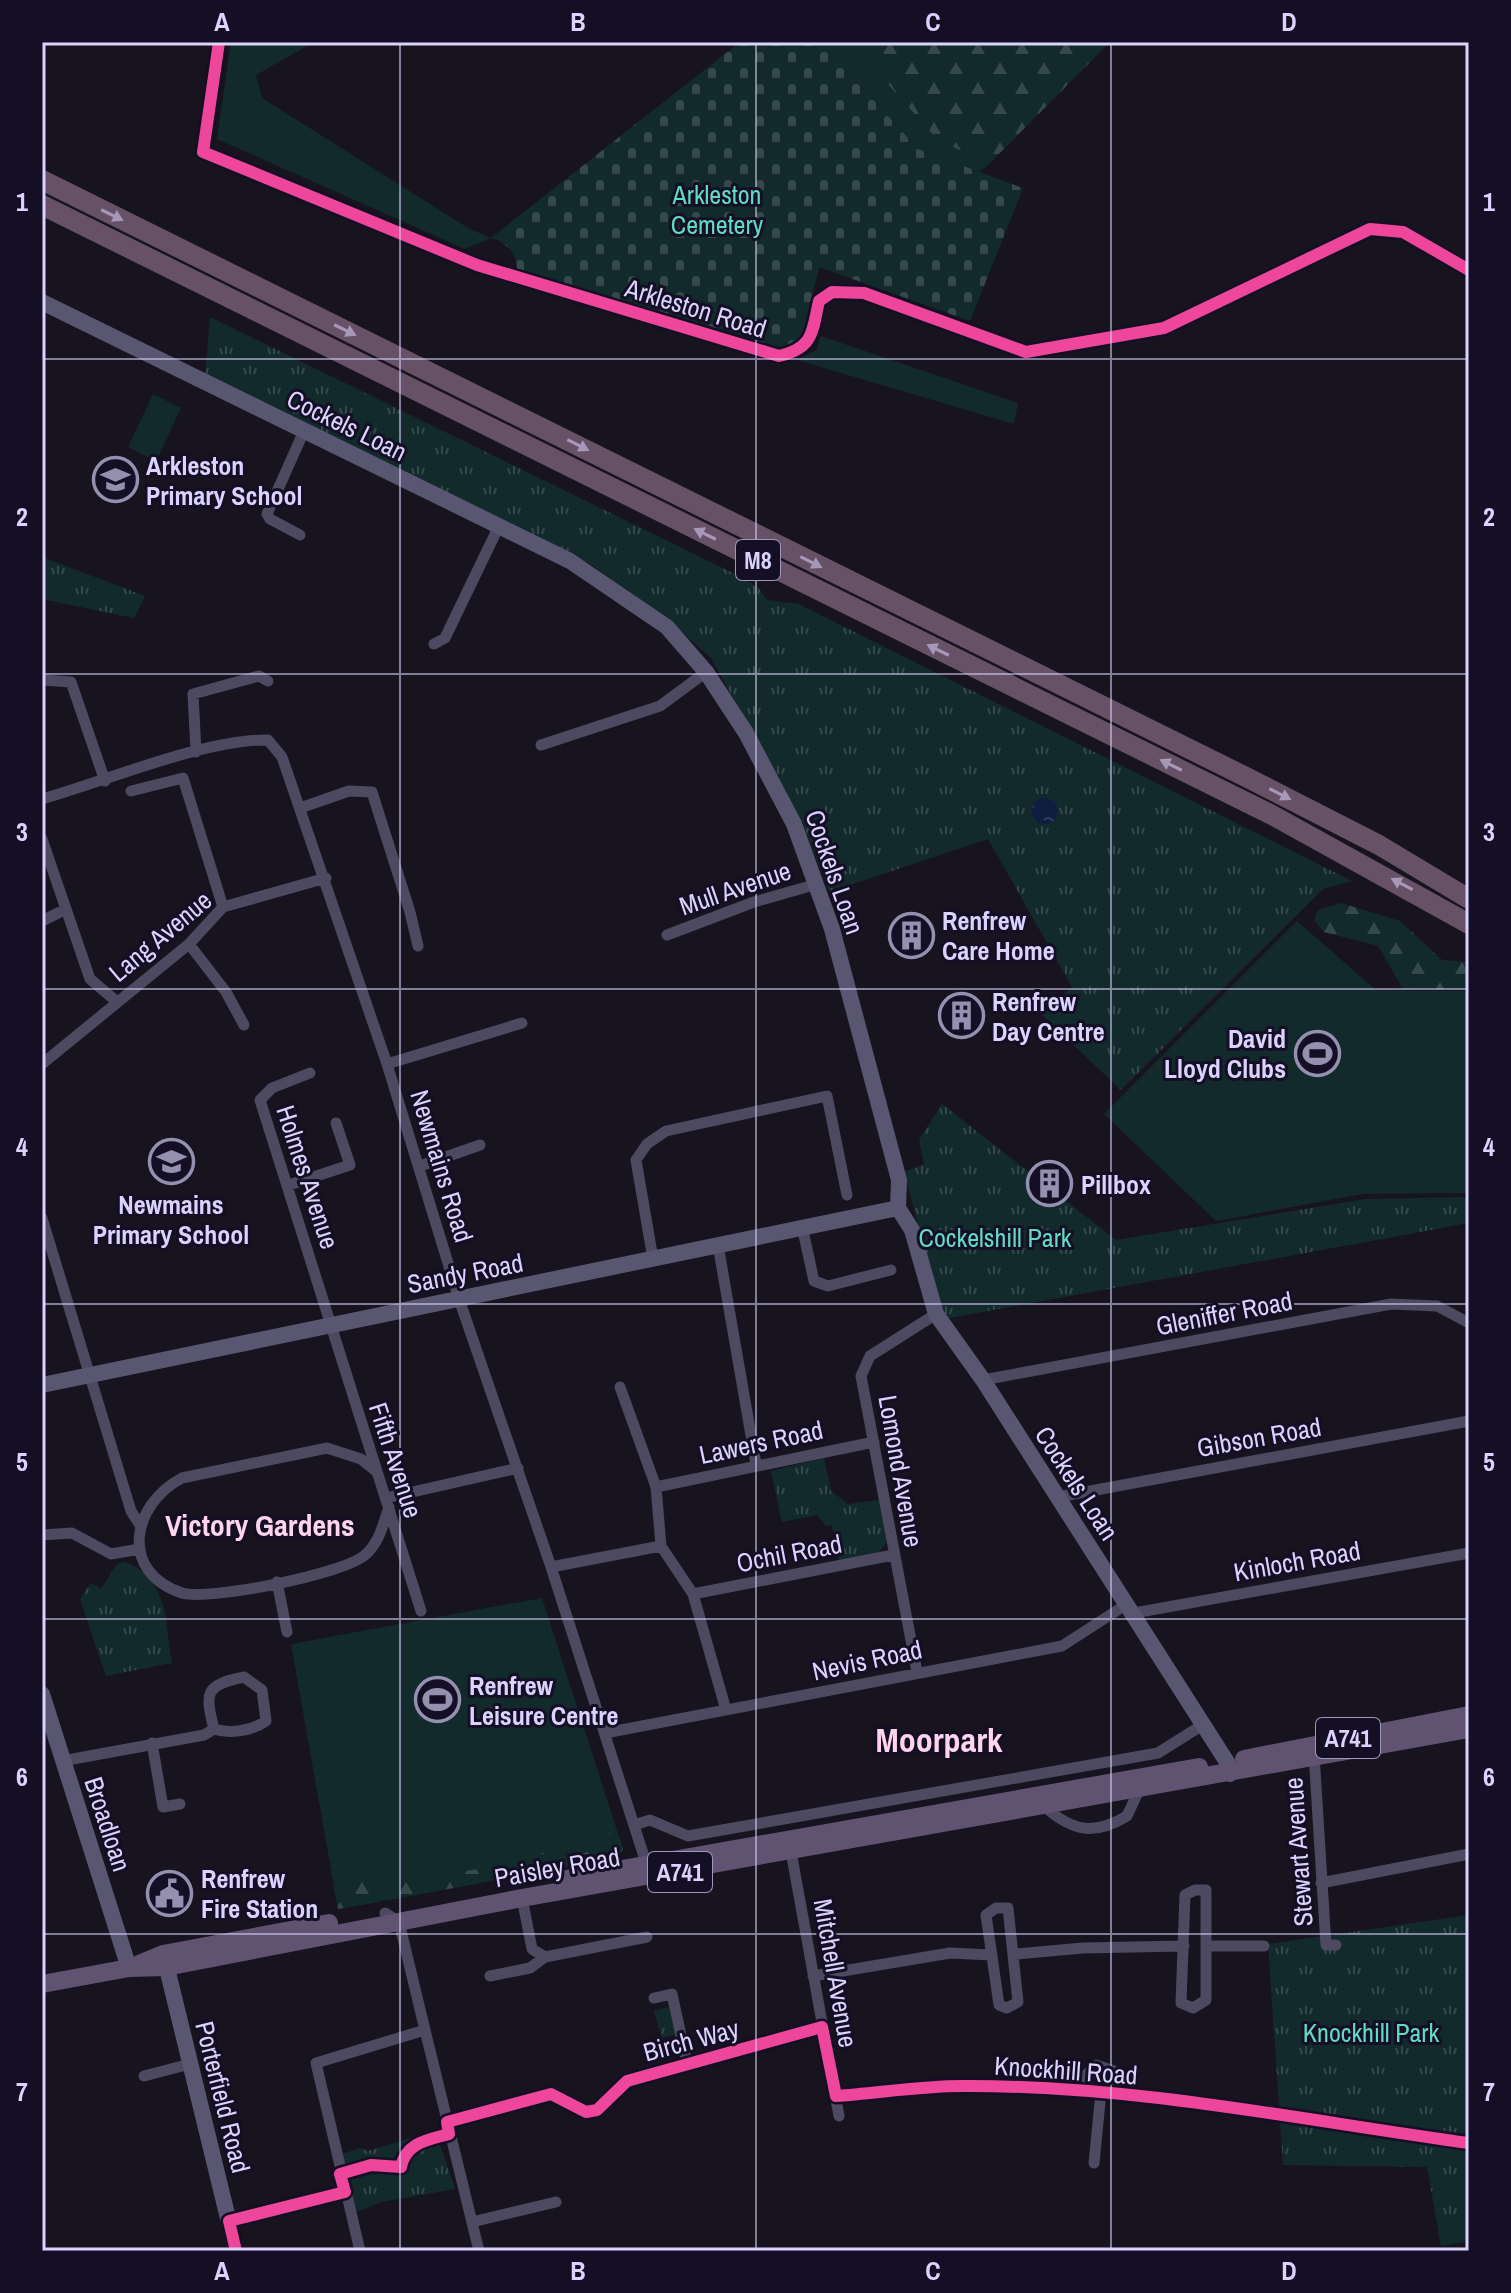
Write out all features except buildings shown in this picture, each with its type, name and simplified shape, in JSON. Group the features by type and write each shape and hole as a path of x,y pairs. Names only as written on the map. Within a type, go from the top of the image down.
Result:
{"highway":[{"name":"M8","path":"42,180 1248,778 1379,845 1469,899"},
{"name":"M8","path":"42,205 1272,815 1469,924"}],"main road":[{"name":"A741","path":"1313,1752 1469,1715"},
{"name":"A741","path":"1228,1768 1469,1729"},
{"name":"Paisley Road","path":"790,1845 1045,1807 1139,1790 1228,1768"},
{"name":"Paisley Road","path":"42,1984 392,1917 1228,1768"},
{"name":"Paisley Road","path":"392,1917 522,1898 648,1871"}],"street":[{"name":"Arkleston Road","path":"219,42 203,152 477,265 779,356 798,352 811,338 819,301 832,292 864,293 1026,352 1164,328 1370,229 1403,232 1469,270"},
{"name":"Cockels Loan","path":"42,302 570,561 667,627 706,672 775,782 817,884 899,1180 898,1208 912,1230 936,1314 983,1380 1131,1609 1204,1724 1228,1768"},
{"path":"300,535 270,519 267,514 304,431"},
{"path":"434,644 445,638 499,526"},
{"path":"541,745 660,706 706,672"},
{"path":"196,752 193,694 259,676 268,681"},
{"path":"42,680 71,682 105,781"},
{"name":"Newmains Road","path":"42,799 196,752 251,740 268,740 282,757 326,878 420,1166 459,1299 551,1567 648,1871"},
{"path":"131,791 183,778 223,907"},
{"path":"300,808 349,791 372,792 418,946"},
{"path":"42,839 90,979 116,1001"},
{"name":"Lang Avenue","path":"42,1064 189,944 223,907 326,878"},
{"name":"Mull Avenue","path":"667,935 754,902 817,884"},
{"path":"42,921 64,910"},
{"path":"189,944 226,992 244,1025"},
{"path":"387,1064 522,1023"},
{"name":"Holmes Avenue","path":"310,1073 272,1088 260,1100 289,1185 329,1323"},
{"path":"653,1259 636,1160 647,1144 666,1131 827,1096 847,1195"},
{"path":"289,1185 350,1165 336,1123"},
{"path":"420,1166 480,1145"},
{"name":"Sandy Road","path":"42,1385 329,1323 898,1208"},
{"path":"43,1225 131,1511 140,1525"},
{"path":"802,1226 814,1281 828,1286 891,1270"},
{"path":"718,1245 756,1464"},
{"name":"Gleniffer Road","path":"983,1380 1391,1304 1437,1306 1469,1323"},
{"name":"Lomond Avenue","path":"917,1672 861,1376 870,1356 936,1314"},
{"name":"Fifth Avenue","path":"329,1323 421,1611"},
{"path":"620,1387 656,1487 661,1546 693,1594 726,1710"},
{"name":"Gibson Road","path":"1058,1497 1469,1421"},
{"name":"Lawers Road","path":"656,1487 874,1442"},
{"path":"377,1472 361,1459 327,1448 182,1478 154,1500 140,1525 140,1549 156,1578 174,1590 193,1595 215,1595 277,1582 356,1562 378,1539 387,1502 518,1468"},
{"path":"42,1535 72,1533 111,1554 140,1549"},
{"path":"551,1567 661,1546"},
{"name":"Kinloch Road","path":"1131,1609 1469,1553"},
{"name":"Ochil Road","path":"693,1594 893,1555"},
{"path":"277,1582 287,1632"},
{"name":"Nevis Road","path":"605,1733 1062,1646 1131,1609"},
{"path":"244,1677 256,1683 262,1690 266,1721 259,1726 225,1733 214,1729 207,1700 209,1691 217,1684 244,1677"},
{"name":"Broadloan","path":"42,1694 129,1968"},
{"name":"Paisley Road","path":"634,1825 650,1820 688,1836 1158,1753 1204,1724"},
{"path":"62,1761 204,1735 214,1729"},
{"path":"152,1743 163,1807 180,1804"},
{"name":"Stewart Avenue","path":"1313,1752 1326,1945 1336,1945"},
{"path":"1045,1807 1063,1823 1091,1828 1127,1816 1139,1790"},
{"name":"Mitchell Avenue","path":"790,1845 839,2116"},
{"path":"1321,1883 1469,1854"},
{"path":"1195,1890 1206,1890 1206,2000 1193,2008 1181,2003 1184,1946 1185,1895 1195,1890"},
{"path":"522,1898 532,1949 545,1957"},
{"path":"996,1908 1008,1908 1018,2002 1007,2008 999,2005 992,1956 986,1915 996,1908"},
{"path":"392,1917 425,2030 479,2251"},
{"path":"490,1976 530,1968 545,1957 647,1937"},
{"path":"813,1976 950,1953 992,1956 1184,1946 1264,1946"},
{"name":"Porterfield Road","path":"165,1961 236,2251"},
{"path":"654,1998 672,1994 687,2063"},
{"name":"Birch Way","path":"447,2122 551,2094 586,2112 597,2110 627,2081 822,2027"},
{"path":"360,2251 316,2063 425,2030"},
{"path":"144,2076 190,2064"},
{"name":"Knockhill Road","path":"1079,2090 1081,2080 1096,2065 1114,2071 1119,2094"},
{"name":"Knockhill Road","path":"836,2096 961,2086 1079,2090 1292,2117"},
{"name":"Knockhill Road","path":"1094,2163 1101,2092"},
{"path":"229,2221 345,2192"},
{"path":"472,2222 556,2202"}],"green space":[{"path":"231,42 314,42 256,75 262,98 468,228 491,238 465,249 217,139"},
{"name":"Arkleston Cemetery","path":"740,42 821,42 918,149 1023,188 970,321 819,267 801,341 780,348 623,306 517,270 510,250 502,242 491,238"},
{"path":"821,42 850,42 938,140 989,164 980,172 918,149"},
{"path":"850,42 1110,42 989,164 938,140"},
{"path":"210,317 731,572 758,587 767,600 799,604 1352,881 1323,889 1121,1090 1042,1015 1072,987 988,839 829,892 803,824 711,658 670,621 589,563 205,377"},
{"path":"821,336 1018,403 1014,424 797,360 816,350"},
{"path":"153,394 181,408 156,461 128,447"},
{"path":"42,557 145,596 134,618 42,599"},
{"path":"1341,903 1400,921 1442,960 1469,962 1469,989 1403,989 1378,946 1324,932 1314,920 1318,910"},
{"name":"David Lloyd Clubs","path":"1297,921 1376,990 1469,991 1469,1193 1363,1194 1216,1221 1104,1114"},
{"name":"Cockelshill Park","path":"942,1104 1116,1240 1366,1199 1469,1197 1469,1223 944,1319 904,1172 924,1164 919,1140"},
{"path":"824,1458 831,1491 848,1504 879,1500 888,1540 877,1555 839,1562 832,1525 826,1526 817,1515 782,1522 771,1471"},
{"path":"125,1562 139,1569 157,1591 166,1618 172,1663 106,1676 80,1599 91,1583 101,1589 117,1564"},
{"name":"Renfrew Leisure Centre","path":"542,1598 623,1849 618,1857 338,1909 291,1644"},
{"path":"611,1830 620,1838 623,1849 618,1857 537,1872 541,1853 582,1854 599,1847"},
{"path":"508,1863 511,1877 385,1901 393,1885"},
{"path":"366,1882 377,1890 380,1902 338,1909 333,1885"},
{"name":"Knockhill Park","path":"1469,1915 1469,2241 1441,2246 1427,2167 1283,2165 1268,1944"},
{"path":"669,2007 676,2034 662,2038 654,2011"},
{"path":"440,2129 443,2141 440,2145 455,2189 381,2202 356,2212 342,2154 360,2148 368,2151"}],"water":[{"path":"1045,798 1054,802 1058,811 1054,820 1045,824 1036,820 1032,811 1036,802"}],"cycle path":[{"path":"219,42 203,152 477,265 779,356 799,348 810,337 819,301 832,292 864,293 1026,352 1164,328 1370,229 1403,232 1469,270"},
{"path":"236,2251 229,2221 345,2192 340,2174 371,2165 401,2167 413,2147 449,2134 447,2122 551,2094 586,2112 597,2110 627,2081 822,2027 836,2096 963,2086 1091,2091 1469,2143"}],"place":[{"name":"Arkleston Primary School","path":"115,480"},
{"name":"Renfrew Care Home","path":"911,935"},
{"name":"Renfrew Day Centre","path":"961,1016"},
{"name":"David Lloyd Clubs","path":"1317,1053"},
{"name":"Newmains Primary School","path":"171,1161"},
{"name":"Pillbox","path":"1050,1184"},
{"name":"Renfrew Leisure Centre","path":"438,1700"},
{"name":"Renfrew Fire Station","path":"170,1893"}],"district":[{"name":"Victory Gardens","path":"260,1525"},
{"name":"Moorpark","path":"939,1740"}]}
